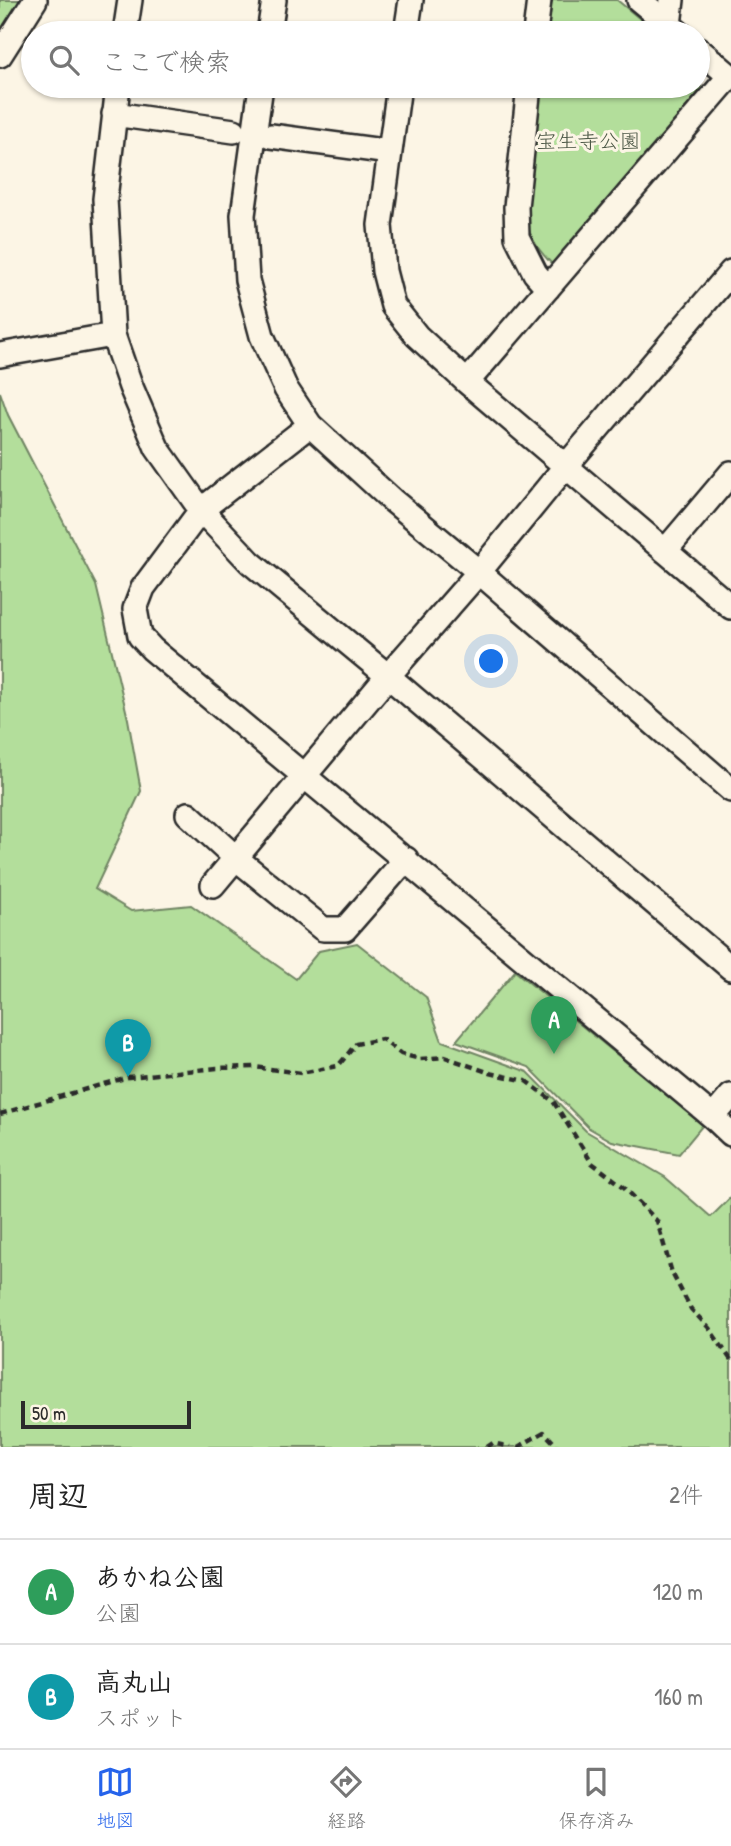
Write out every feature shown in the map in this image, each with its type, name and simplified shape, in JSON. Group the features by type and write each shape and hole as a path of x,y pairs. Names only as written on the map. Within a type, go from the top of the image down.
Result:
{"street":[{"path":"22,21 35,0"},
{"path":"127,21 130,0"},
{"path":"271,21 274,0"},
{"path":"408,21 411,0"},
{"path":"536,21 538,0"},
{"path":"639,0 664,21"},
{"path":"672,0 673,21"},
{"path":"0,55 21,22"},
{"path":"467,383 731,77 710,59"},
{"path":"116,98 105,199 113,335 157,448 201,510 250,562 731,968"},
{"path":"259,98 243,215 247,280 262,336 286,389 310,425 392,500 731,790"},
{"path":"397,98 380,225 384,271 393,306 416,336 467,383 731,607"},
{"path":"528,98 516,207 517,237 536,273 548,288"},
{"path":"114,114 234,131"},
{"path":"271,136 390,152"},
{"path":"214,885 731,272"},
{"path":"0,355 113,335"},
{"path":"310,425 201,510 143,588 135,609 140,636 152,649 306,775 731,1134"},
{"path":"665,551 731,473"},
{"path":"188,814 237,859 323,929 345,929 406,859"},
{"path":"713,1117 731,1096"}],"path":[{"path":"0,1114 128,1077 217,1068 254,1068 301,1073 338,1066 356,1044 382,1039 401,1054 420,1059 445,1057 490,1073 526,1081 553,1101 592,1163 624,1187 657,1220 672,1273 691,1309 709,1328 731,1360"},
{"path":"518,1447 544,1432 558,1447"},
{"path":"487,1447 493,1443 510,1447"},
{"path":"594,1447 603,1447"}],"green space":[{"path":"0,0 21,0 0,37"},
{"path":"552,0 617,0 642,21 549,21"},
{"name":"宝生寺公園","path":"539,98 694,98 552,264 534,242 527,220"},
{"path":"0,392 8,415 96,585 128,719 141,791 95,889 131,911 191,905 296,979 319,951 357,943 426,997 442,1041 528,1072 586,1131 665,1177 711,1217 731,1197 731,1447 0,1447"},
{"path":"515,971 703,1125 679,1154 612,1141 589,1128 529,1067 456,1041"}],"place":[{"name":"あかね公園","path":"554,1054"},
{"name":"高丸山","path":"128,1077"}]}
